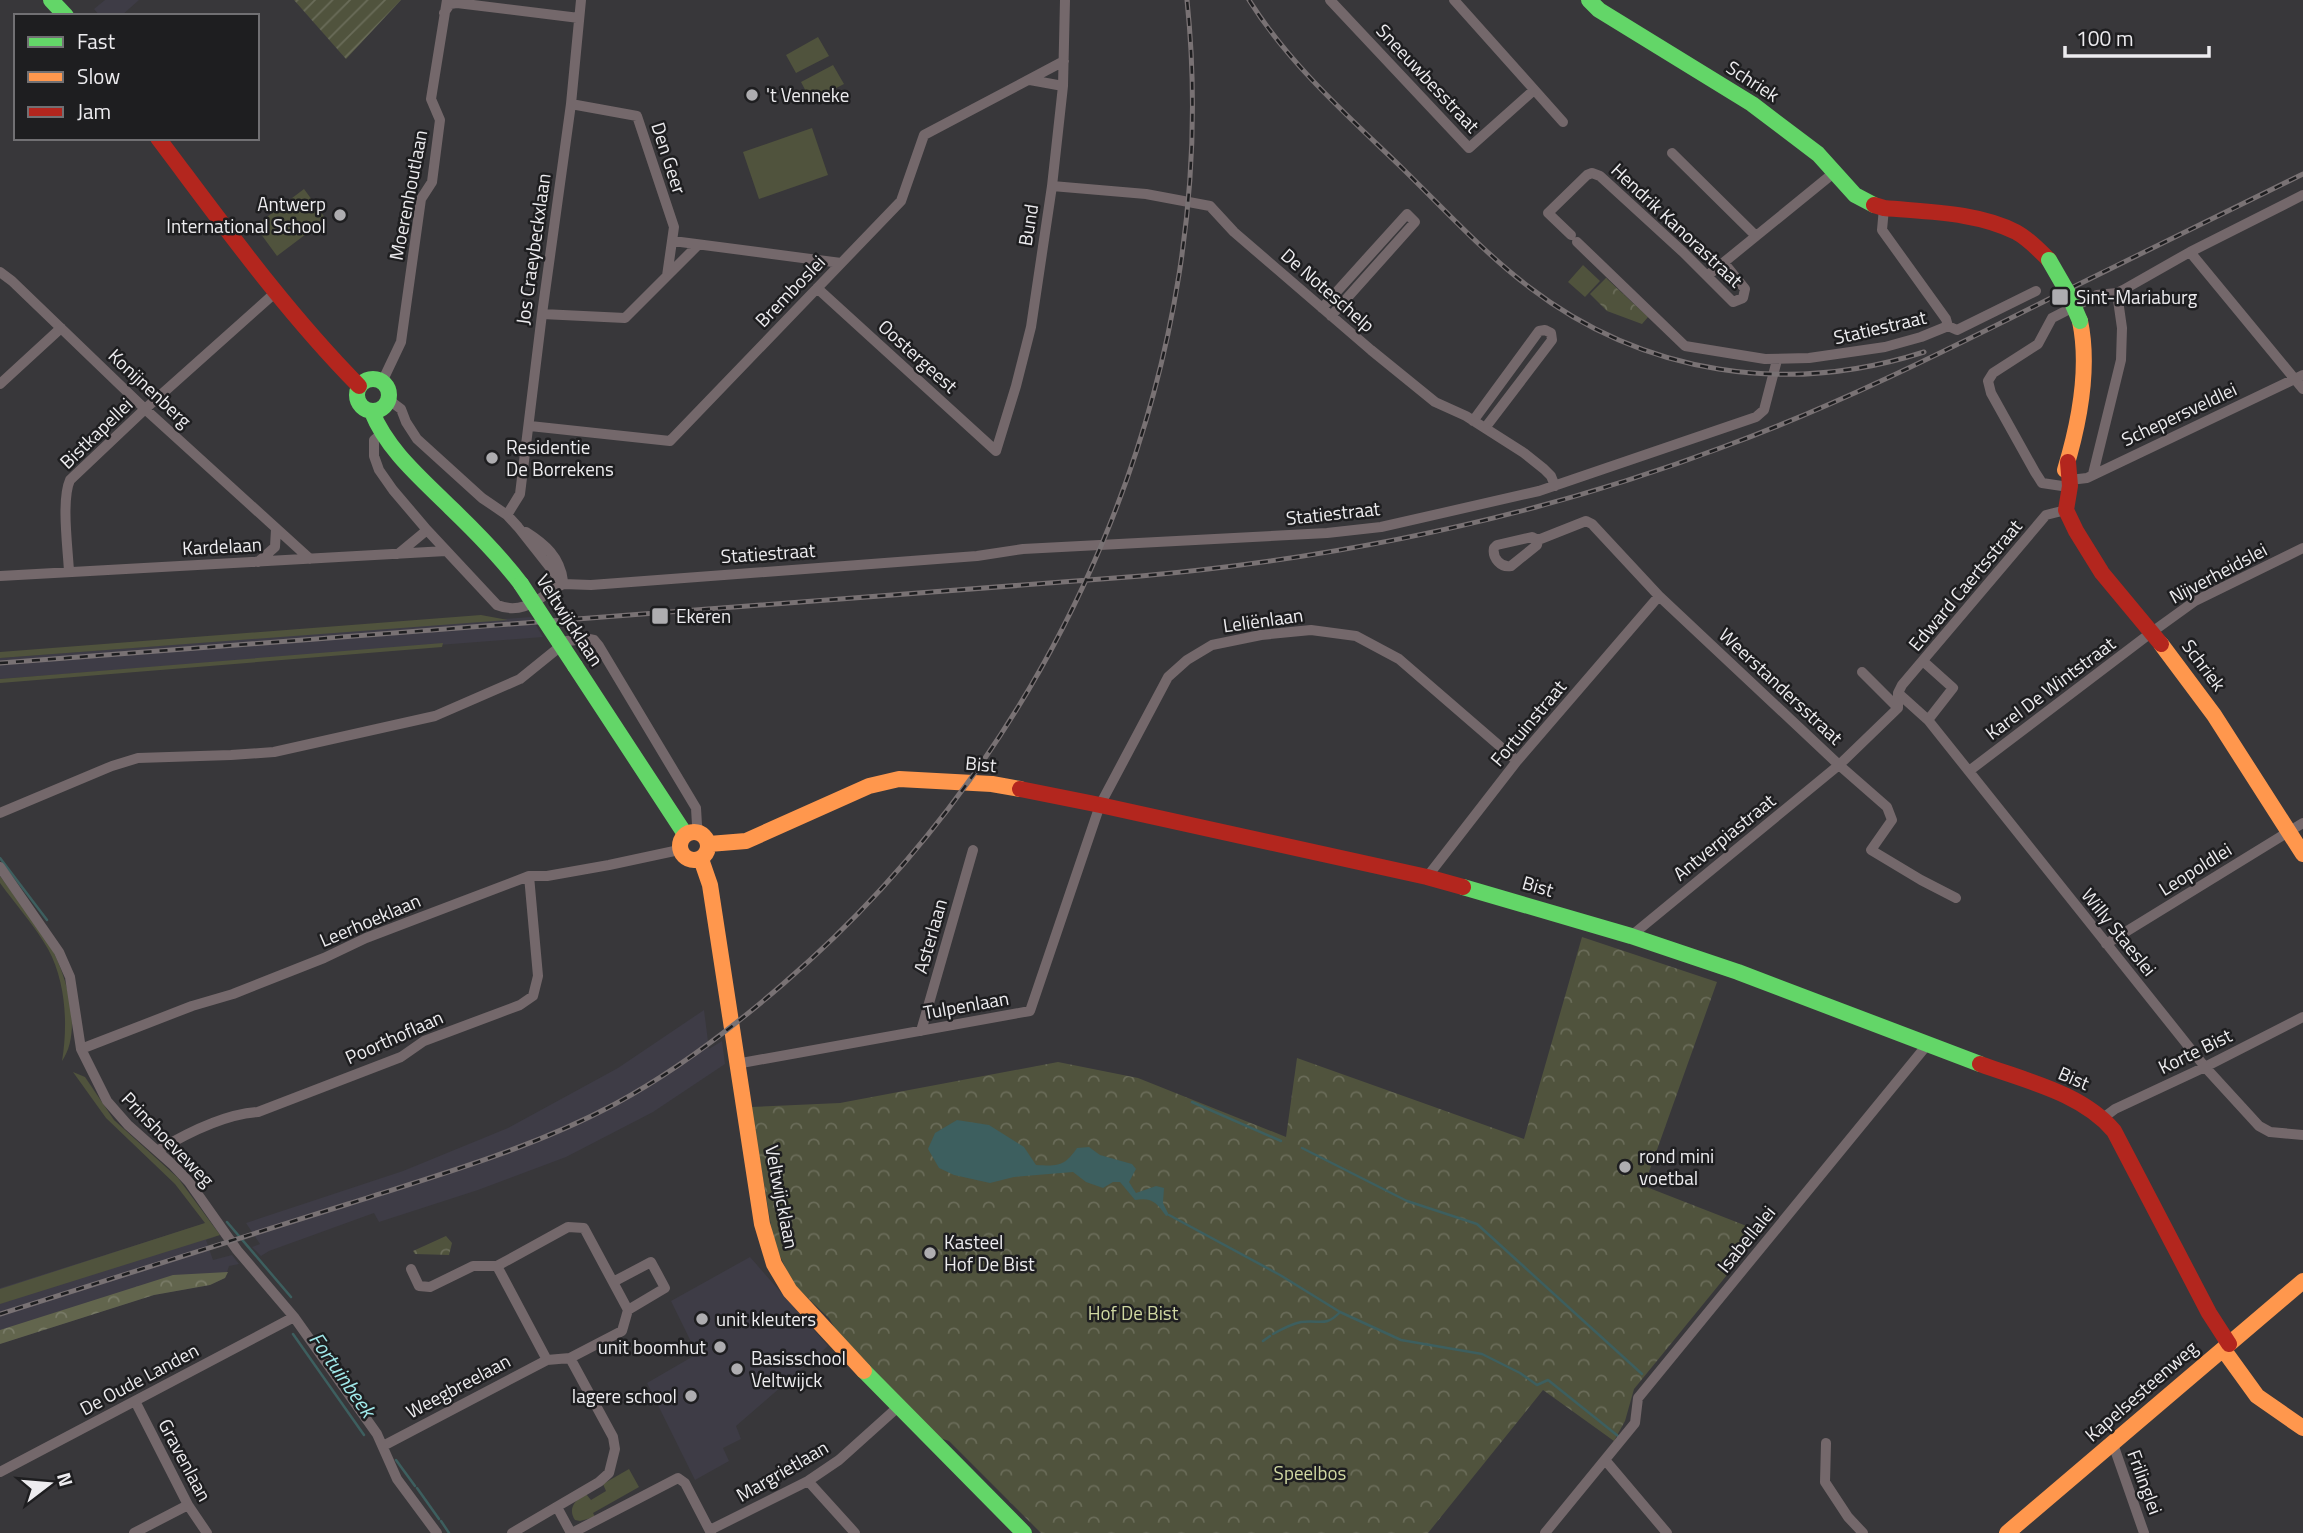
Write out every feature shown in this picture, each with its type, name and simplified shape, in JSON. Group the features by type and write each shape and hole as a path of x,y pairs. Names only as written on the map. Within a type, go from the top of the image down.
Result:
{"street":[{"path":"51,0 63,14"},
{"name":"Moerenhoutlaan","path":"383,382 401,342 421,200 432,182 440,120 431,99 447,0"},
{"name":"Jos Craeybeckxlaan","path":"507,516 520,494 530,426 541,314 571,104 581,0"},
{"name":"Bund","path":"996,450 1031,327 1052,186 1063,86 1065,0"},
{"name":"Sneeuwbesstraat","path":"1330,0 1469,148 1534,90"},
{"path":"1454,0 1563,122"},
{"name":"Schriek","path":"1589,0 1600,10 1752,104 1801,140 1836,172 1855,195 1868,203 1884,208 1993,222 2018,233 2049,260 2068,293 2085,340 2063,501 2085,549 2210,709 2303,854"},
{"path":"444,13 450,4 457,2 579,18"},
{"name":"Bremboslei","path":"530,426 670,441 901,201 924,135 1064,61"},
{"path":"1030,80 1063,86"},
{"name":"Den Geer","path":"571,104 637,116 674,227 667,276"},
{"name":"Veltwijcklaan","path":"161,140 276,292 359,386 356,398 359,404 364,409 401,408 417,439 482,498 549,549 561,568 563,583"},
{"path":"1672,153 1756,236"},
{"path":"1707,276 1836,172"},
{"name":"Hendrik Kanorastraat","path":"1724,263 1745,289 1743,298 1733,302 1600,176 1592,173 1548,213 1685,346 1777,360"},
{"name":"De Noteschelp","path":"1052,186 1146,194 1210,206 1234,232 1435,402 1485,428 1534,461 1551,476 1555,486"},
{"path":"2066,483 2042,483 1991,393 1988,381 1993,373 2038,344 2052,318 2097,295 2117,293 2190,252 2303,195"},
{"path":"1884,208 1882,230 1946,319 1948,326"},
{"path":"1322,308 1407,215 1415,222 1331,316"},
{"path":"673,241 841,263"},
{"path":"541,314 625,318 698,245"},
{"path":"2190,252 2299,377 2303,389"},
{"name":"Konijnenberg","path":"0,272 145,410 310,559"},
{"name":"Oostergeest","path":"817,288 996,450"},
{"name":"Statiestraat","path":"563,583 591,584 977,556 1023,549 1356,531 1480,506 1555,486 1756,417 1763,410 1777,360 1863,352 1921,337 1948,326 1957,330 2036,291"},
{"name":"Bistkapellei","path":"69,572 66,495 70,480 276,292"},
{"path":"2093,474 2121,360 2122,328 2117,293"},
{"path":"0,384 61,328"},
{"path":"1473,421 1539,331 1551,333 1552,340 1485,428"},
{"name":"Schepersveldlei","path":"2066,483 2087,478 2299,377"},
{"path":"359,386 371,379 383,382"},
{"name":"Veltwijcklaan","path":"0,813 112,766 138,758 274,752 435,716 520,679 530,673 567,641 589,639 599,646 696,808 697,825 687,839 575,666 521,584 381,434 381,407 388,388 383,382"},
{"name":"Veltwijcklaan","path":"381,407 395,449"},
{"path":"381,434 374,440 374,456 379,470 427,530 497,605 510,609 527,606 563,583"},
{"name":"Edward Caertsstraat","path":"1898,693 2046,515 2066,508"},
{"name":"Weerstandersstraat","path":"1538,540 1586,521 1592,524 1660,596 1887,807 1892,821 1871,850 1956,898"},
{"path":"258,562 275,548 276,529"},
{"path":"398,554 427,530"},
{"name":"Nijverheidslei","path":"2152,632 2195,601 2303,548"},
{"name":"Kardelaan","path":"0,576 446,551"},
{"name":"Fortuinstraat","path":"1427,877 1517,761 1660,596"},
{"name":"Leliënlaan","path":"1100,805 1168,677 1187,660 1213,645 1261,635 1311,630 1356,636 1399,659 1517,761"},
{"name":"Karel De Wintstraat","path":"1969,771 2152,632"},
{"path":"1924,662 1953,688 1928,720"},
{"path":"1862,672 1898,708"},
{"path":"1898,693 1898,708"},
{"name":"Willy Staeslei","path":"1898,693 1928,720 2205,1067 2259,1126 2270,1132 2303,1135"},
{"name":"Antverpiastraat","path":"1631,936 1839,765 1898,708"},
{"name":"Bist","path":"709,844 746,841 869,786 899,779 992,785 1100,805 1427,877 1631,936 1738,972 2074,1099 2103,1118 2124,1147 2226,1346 2257,1396 2303,1428"},
{"name":"Tulpenlaan","path":"736,1064 1030,1011 1100,805"},
{"name":"Leopoldlei","path":"2106,944 2303,823"},
{"path":"704,836 709,844 707,853 701,859 692,861 684,858 687,839 704,836"},
{"name":"Leerhoeklaan","path":"81,1049 192,1006 233,994 324,958 366,938 529,876 548,876 610,865 687,839"},
{"name":"Asterlaan","path":"921,1031 973,850"},
{"name":"Veltwijcklaan","path":"701,859 710,885 762,1224 774,1264 790,1291 898,1407 1024,1533"},
{"name":"Prinshoeveweg","path":"0,867 65,963 73,992 81,1049 107,1101 202,1198 237,1250 294,1317 385,1445 397,1479 437,1533"},
{"name":"Poorthoflaan","path":"157,1151 176,1139 240,1113 258,1112 401,1057 424,1041 520,1005 533,996 538,976 529,876"},
{"name":"Korte Bist","path":"2103,1118 2115,1109 2303,1017"},
{"name":"Isabellalei","path":"1545,1533 1635,1423 1638,1398 1927,1045"},
{"path":"411,1269 419,1286 430,1287 474,1266 496,1266 568,1227 583,1228 628,1310"},
{"name":"Weegbreelaan","path":"385,1445 547,1360 570,1358 622,1331 628,1310 665,1289 651,1262 613,1282"},
{"path":"496,1266 547,1360"},
{"name":"Kapelsesteenweg","path":"2007,1533 2303,1281"},
{"name":"De Oude Landen","path":"0,1472 294,1317"},
{"path":"512,1533 609,1474 615,1449 613,1437 570,1358"},
{"name":"Gravenlaan","path":"135,1401 188,1505 207,1533"},
{"name":"Margrietlaan","path":"710,1532 808,1481 839,1460 898,1407"},
{"path":"1826,1443 1825,1482 1848,1517 1863,1533"},
{"name":"Frilinglei","path":"2113,1444 2144,1533"},
{"path":"1606,1461 1667,1533"},
{"path":"557,1507 572,1533 678,1478 685,1483 710,1532"},
{"path":"808,1481 855,1533"},
{"path":"134,1533 188,1505"}],"shaded area":[{"path":"105,0 139,0 123,14 98,14 94,9"},
{"path":"531,617 543,637 0,679 0,658"},
{"path":"704,1010 709,1049 722,1041 725,1064 653,1112 566,1157 478,1190 379,1222 374,1213 261,1256 252,1247 260,1244 246,1223 403,1171 508,1128 618,1068"},
{"path":"206,1223 215,1237 206,1240 213,1260 232,1255 239,1264 229,1266 225,1278 210,1285 154,1295 0,1344 0,1288"},
{"name":"Basisschool Veltwijck","path":"750,1257 828,1346 736,1426 741,1439 723,1448 729,1461 695,1480 647,1383 697,1354 671,1301"}],"green space":[{"path":"294,0 401,0 346,59"},
{"path":"818,37 829,56 796,73 786,55"},
{"path":"833,65 844,84 811,101 801,82"},
{"path":"812,128 828,175 759,199 743,152"},
{"path":"304,189 326,219 277,256 255,226"},
{"path":"1583,265 1600,281 1585,297 1568,282"},
{"path":"1606,278 1648,317 1642,324 1607,311 1590,294"},
{"path":"481,615 508,620 0,658 0,652"},
{"path":"443,643 442,647 0,683 0,679"},
{"path":"0,876 48,942 64,977 72,1021 68,1049 62,1061 65,1018 59,975 48,949 0,883"},
{"name":"Hof De Bist","path":"1582,937 1717,982 1644,1186 1762,1232 1634,1389 1625,1421 1614,1441 1543,1390 1428,1533 1041,1533 949,1441 937,1437 836,1330 829,1318 793,1284 774,1243 751,1107 840,1103 1058,1062 1138,1078 1286,1137 1297,1058 1524,1139"},
{"path":"73,1072 85,1077 114,1120 178,1178 220,1235 0,1304 0,1289 205,1223 175,1184 106,1118"},
{"path":"446,1236 452,1243 449,1255 415,1254 413,1251"},
{"path":"228,1272 225,1278 210,1285 154,1295 0,1344 0,1330 173,1275"},
{"path":"629,1469 639,1487 593,1513 595,1517 575,1520 572,1508 579,1498 586,1494 591,1500 606,1491 603,1484"}],"water":[{"path":"957,1120 989,1125 1024,1147 1036,1165 1060,1164 1077,1148 1089,1147 1100,1155 1132,1164 1136,1169 1129,1182 1136,1193 1156,1186 1164,1188 1163,1203 1169,1215 1166,1216 1157,1204 1150,1200 1135,1200 1120,1182 1113,1182 1103,1188 1086,1182 1073,1172 1014,1177 990,1183 954,1175 939,1168 928,1149 935,1133"}],"waterway":[{"name":"Fortuinbeek","path":"0,858 47,920"},
{"path":"1192,1102 1281,1141"},
{"path":"1302,1148 1407,1201 1477,1224 1642,1374"},
{"path":"1169,1215 1280,1275 1340,1312 1401,1340 1482,1354 1520,1373 1537,1385 1548,1380 1618,1436"},
{"name":"Fortuinbeek","path":"227,1222 291,1297"},
{"path":"1273,1334 1301,1322 1330,1320 1340,1312"},
{"name":"Fortuinbeek","path":"293,1334 364,1435"},
{"path":"1263,1341 1270,1336"},
{"name":"Fortuinbeek","path":"396,1460 415,1486"},
{"name":"Fortuinbeek","path":"417,1488 439,1519"},
{"name":"Fortuinbeek","path":"441,1521 449,1533"}],"railway":[{"path":"0,1314 450,1171 517,1148 583,1120 660,1078 723,1033 783,984 882,888 969,781 1043,665 1104,540 1149,409 1179,275 1192,138 1187,0"},
{"path":"1249,0 1282,46 1340,109 1496,259 1529,287 1573,317 1620,340 1669,358 1719,369 1770,374 1821,373 1873,365 1924,352"},
{"path":"0,663 1141,576 1289,558 1436,531 1581,495 1766,431 1933,356 2303,174"}],"traffic: fast":[{"path":"51,0 64,14"},
{"path":"1589,0 1599,10 1752,104 1818,154 1855,195 1874,205"},
{"path":"2049,260 2080,321"},
{"path":"373,379 385,383 389,395 385,407 373,411 361,407 357,395 361,383 373,379"},
{"path":"372,412 387,439 406,463 488,544 521,584"},
{"path":"521,584 575,666"},
{"path":"575,666 685,834"},
{"path":"1463,887 1631,936 1738,972 1980,1064"},
{"path":"864,1371 1024,1533"}],"traffic: slow":[{"path":"2065,470 2082,396 2084,358 2080,321"},
{"path":"2161,644 2214,715 2303,854"},
{"path":"709,844 746,841 869,786 899,779 992,784 1020,789"},
{"path":"694,832 704,836 708,846 704,856 694,860 684,856 680,846 684,836 694,832"},
{"path":"701,859 710,885 762,1224 774,1264 790,1291 864,1371"},
{"path":"2007,1533 2303,1281"},
{"path":"2223,1349 2257,1396 2303,1428"}],"traffic: jam":[{"path":"160,140 279,297 359,386"},
{"path":"1874,205 1952,214 2001,225 2021,235 2049,260"},
{"path":"2068,462 2070,486 2066,510 2076,531 2102,573 2161,644"},
{"path":"1020,789 1463,887"},
{"path":"1980,1064 2070,1098 2101,1118 2114,1131 2209,1313 2229,1344"}],"place":[{"name":"'t Venneke","path":"752,95"},
{"name":"Antwerp International School","path":"340,215"},
{"name":"Sint-Mariaburg","path":"2060,297"},
{"name":"Residentie De Borrekens","path":"492,458"},
{"name":"Ekeren","path":"660,616"},
{"name":"rond mini voetbal","path":"1625,1167"},
{"name":"Kasteel Hof De Bist","path":"930,1253"},
{"name":"unit kleuters","path":"702,1319"},
{"name":"unit boomhut","path":"720,1347"},
{"name":"Basisschool Veltwijck","path":"737,1369"},
{"name":"lagere school","path":"691,1396"}],"park label":[{"name":"Speelbos","path":"1310,1473"}]}
